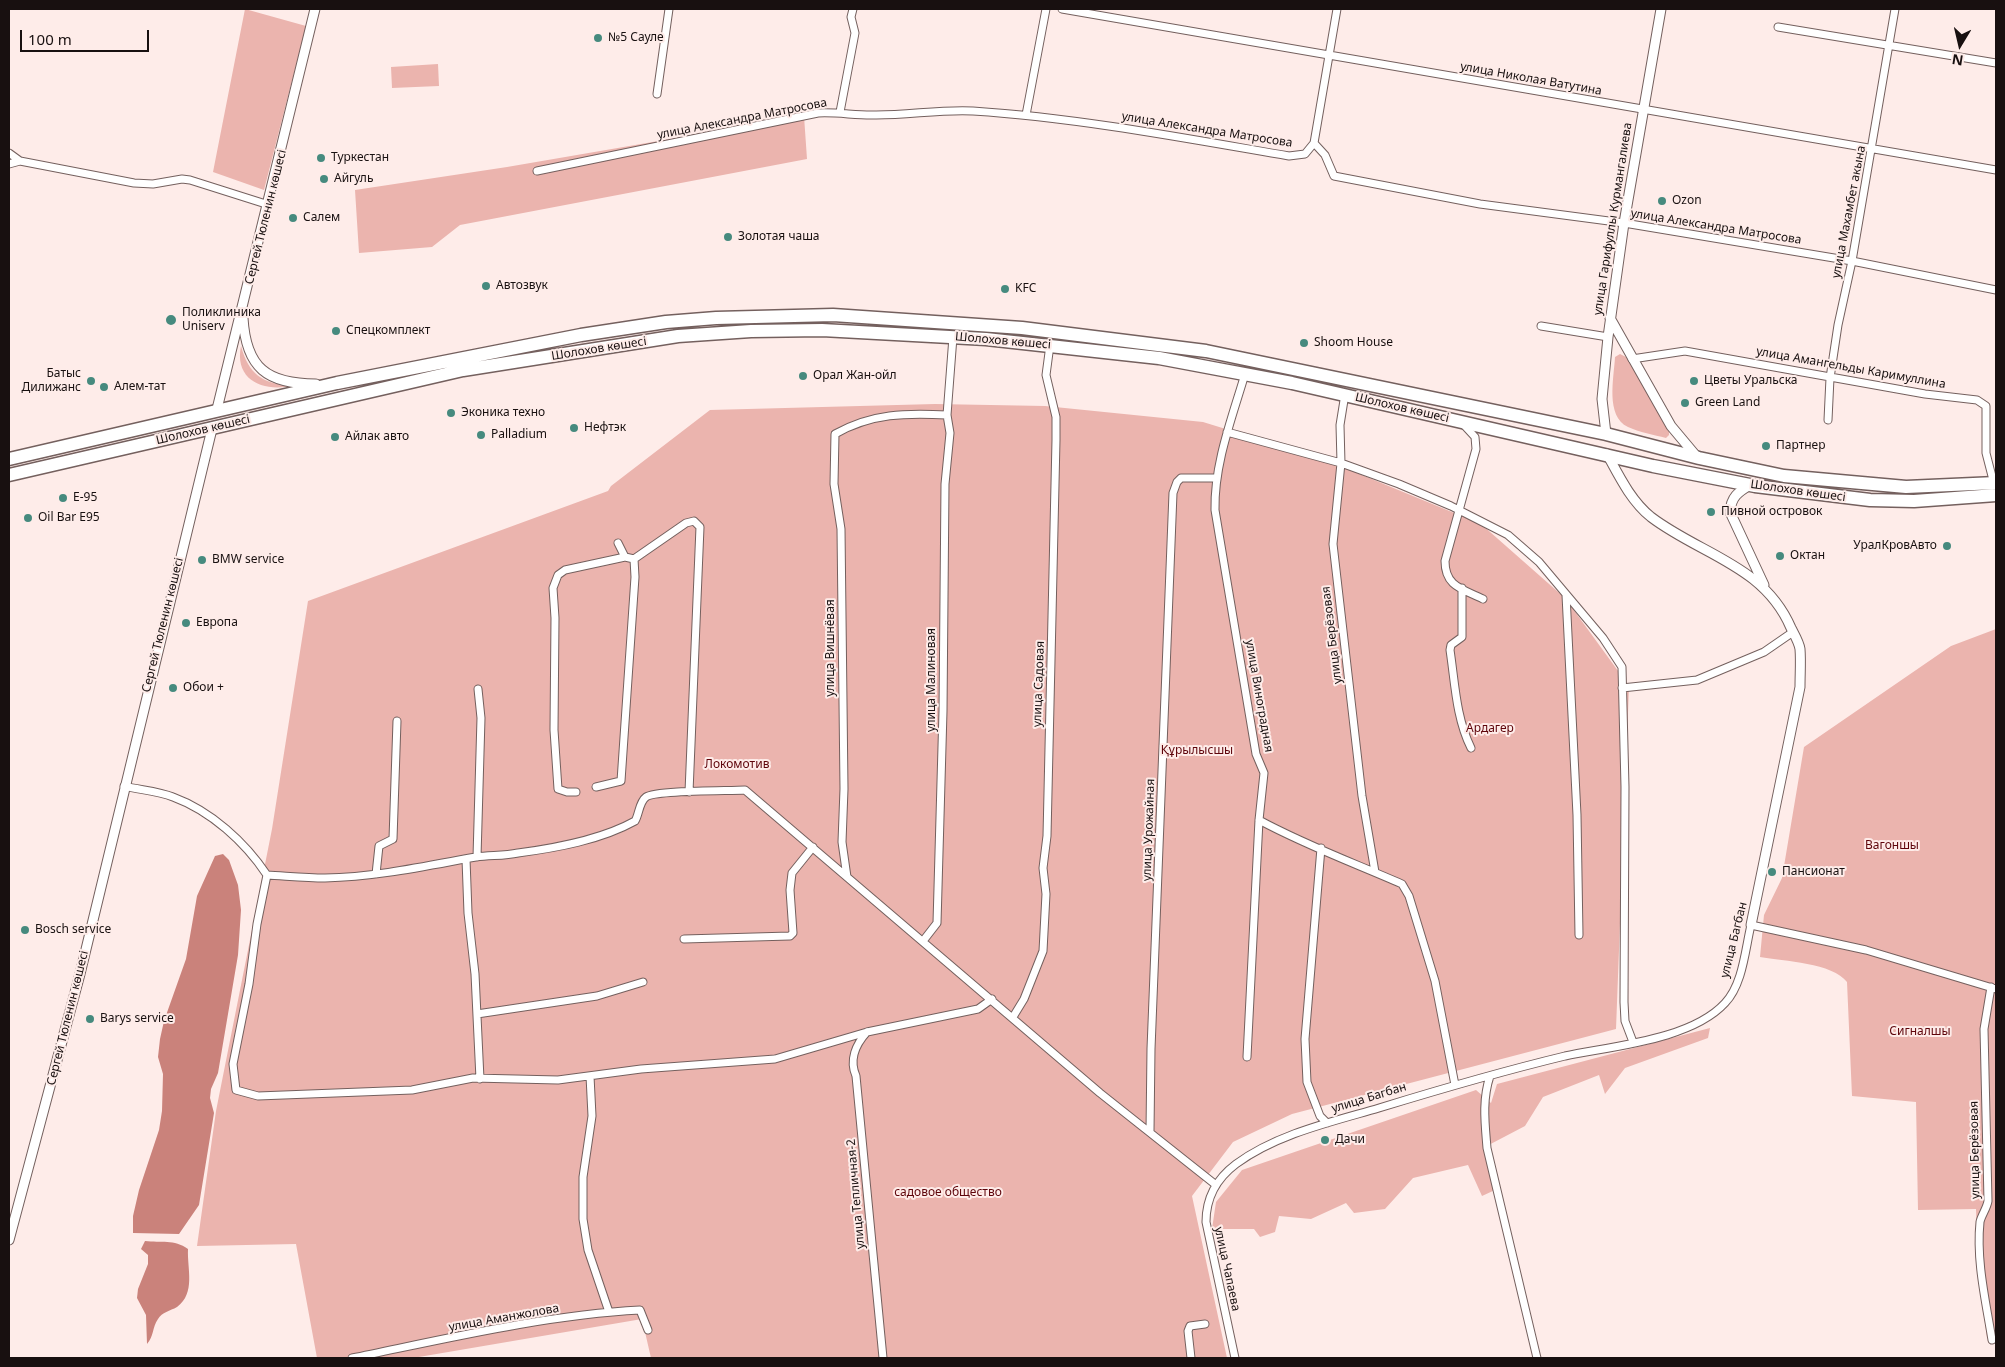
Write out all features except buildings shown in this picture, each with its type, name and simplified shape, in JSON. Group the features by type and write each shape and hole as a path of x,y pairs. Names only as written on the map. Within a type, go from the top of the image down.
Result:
{"highway":[{"name":"Шолохов көшесі","path":"9,459 217,409 448,359 666,322 752,316 833,316 1031,329 1206,350 1606,434 1698,458 1784,476 1906,487 1995,487"},
{"name":"Шолохов көшесі","path":"9,475 463,370 678,336 751,331 822,330 953,337 1159,358 1345,394 1653,466 1750,484 1870,500 1921,500 1995,487"},
{"name":"Сергей Тюленин көшесі","path":"212,429 217,409"},
{"path":"1606,434 1608,454"}],"main road":[{"name":"Сергей Тюленин көшесі","path":"217,409 269,204 315,9"},
{"name":"улица Гарифуллы Курмангалиева","path":"1606,434 1602,399 1610,318 1624,223 1661,9"},
{"path":"243,308 245,343 253,360 261,370 271,377 292,382 337,383"},
{"path":"1610,318 1671,426 1698,458"},
{"name":"Сергей Тюленин көшесі","path":"9,1240 80,974 212,429"},
{"name":"улица Багбан","path":"1608,454 1621,480 1649,515 1680,537 1732,565 1764,586 1784,610 1800,647 1800,687 1751,925"},
{"path":"1750,484 1736,494 1731,502 1730,512 1764,586"}],"street":[{"path":"657,94 669,9"},
{"path":"840,112 855,33 851,16 853,9"},
{"path":"1026,115 1046,9"},
{"name":"улица Николая Ватутина","path":"1062,9 1996,170"},
{"path":"1314,143 1337,9"},
{"name":"улица Махамбет акына","path":"1828,420 1830,378 1838,325 1852,261 1895,9"},
{"path":"1778,27 1996,63"},
{"name":"улица Александра Матросова","path":"537,171 818,113 840,112 871,115 971,111 1026,115 1150,132 1289,156 1304,154 1314,143 1325,155 1334,176 1480,204 1624,223 1852,261 1996,290"},
{"path":"9,153 20,161 134,183 153,184 182,179 190,180 269,204"},
{"path":"9,164 20,161"},
{"path":"1541,326 1608,337"},
{"name":"улица Малиновая","path":"923,941 937,924 943,721 945,484 950,433 947,416 953,337"},
{"name":"улица Садовая","path":"1013,1017 1024,999 1043,951 1046,894 1043,868 1047,836 1056,440 1056,417 1046,375 1050,346"},
{"name":"улица Амангельды Каримуллина","path":"1632,359 1685,352 1925,394 1977,400 1986,406 1986,453 1995,487"},
{"name":"улица Виноградная","path":"1245,374 1227,432 1214,486 1215,510 1256,754 1264,773 1259,820 1247,1057"},
{"name":"улица Берёзовая","path":"1345,394 1340,425 1341,463 1333,544 1362,796 1375,872"},
{"name":"улица Вишнёвая","path":"847,877 842,842 841,529 834,484 835,434 848,426 905,413 947,416"},
{"path":"1461,422 1475,437 1476,449 1445,561 1445,571 1454,585 1483,599"},
{"path":"1227,432 1341,463 1399,484 1508,535 1539,562 1603,638 1622,667 1625,787 1624,1002 1625,1021 1633,1042"},
{"name":"улица Урожайная","path":"1150,1131 1151,1049 1173,493 1177,482 1181,478 1217,478"},
{"path":"576,792 558,789 554,730 555,618 553,588 558,575 565,570 626,557 634,559 686,523 694,521 700,527 689,792"},
{"path":"618,542 626,557"},
{"path":"596,787 621,781 635,577 634,559"},
{"path":"1462,588 1462,637 1451,645 1450,650 1459,714 1464,734 1471,748"},
{"path":"1566,595 1577,815 1580,935"},
{"path":"1622,688 1696,680 1764,652 1793,632"},
{"path":"477,857 481,718 478,688"},
{"path":"376,874 379,846 393,839 397,721"},
{"path":"124,786 172,796 199,809 228,831 256,857 267,875 233,1064 236,1090 258,1096 305,1096 371,1090 412,1090 480,1078 558,1080 642,1069 776,1059 867,1032 978,1009 992,999"},
{"path":"267,875 325,878 376,874 477,857 517,854 573,843 623,828 635,821 641,802 646,796 746,790 1100,1093 1216,1185"},
{"path":"1259,820 1299,842 1321,848 1402,884 1408,896 1435,981 1455,1085"},
{"path":"684,939 790,936 793,933 790,890 792,873 813,847"},
{"path":"1321,848 1305,1039 1308,1082 1320,1116 1327,1123"},
{"path":"466,859 468,913 475,974 480,1078"},
{"path":"1751,925 1866,950 1994,988"},
{"name":"улица Багбан","path":"1216,1185 1234,1165 1260,1149 1327,1123 1455,1085 1565,1056 1633,1042 1696,1023 1726,1002 1738,978 1751,925"},
{"path":"477,1014 597,996 643,982"},
{"name":"улица Берёзовая","path":"1992,1340 1981,1272 1980,1220 1985,1212 1988,1200 1984,1030 1994,988"},
{"name":"улица Тепличная-2","path":"867,1032 858,1043 852,1067 856,1076 883,1358"},
{"path":"590,1076 592,1116 582,1177 583,1219 588,1250 609,1312"},
{"path":"1490,1076 1485,1090 1484,1119 1487,1148 1537,1358"},
{"name":"улица Чапаева","path":"1216,1185 1206,1207 1206,1222 1235,1358"},
{"name":"улица Аманжолова","path":"352,1358 535,1323 609,1312 640,1310 648,1330"},
{"path":"1191,1358 1188,1331 1190,1326 1205,1324"}],"green space":[{"path":"245,9 306,26 264,190 213,172"},
{"path":"438,64 439,86 392,88 391,67"},
{"path":"804,116 807,159 460,225 432,247 359,253 355,190 507,167"},
{"path":"241,346 248,364 258,376 272,383 291,386 270,387 253,381 246,375 242,367 240,358"},
{"path":"1620,354 1626,357 1669,429 1669,435 1666,438 1628,427 1621,422 1616,414 1612,396 1615,357"},
{"path":"935,404 1045,406 1203,422 1323,459 1481,524 1565,598 1629,686 1616,1029 1292,1114 1233,1142 1192,1196 1227,1358 651,1358 642,1319 413,1358 317,1358 296,1244 197,1246 216,1111 272,829 308,601 608,491 611,486 710,410"},
{"name":"Вагоншы","path":"1996,629 1996,1343 1987,1338 1978,1272 1976,1209 1918,1210 1916,1102 1852,1096 1847,982 1831,971 1820,967 1760,957 1764,915 1782,878 1804,747 1951,646"},
{"path":"1710,1028 1708,1038 1625,1068 1605,1094 1599,1075 1543,1097 1525,1126 1483,1148 1495,1190 1482,1196 1468,1165 1413,1178 1385,1209 1354,1213 1346,1203 1311,1219 1279,1216 1275,1232 1260,1237 1254,1229 1212,1229 1216,1202 1242,1170 1476,1090 1491,1103 1497,1084"}],"shaded area":[{"path":"223,854 229,860 238,885 241,910 238,955 218,1073 211,1089 210,1098 214,1113 199,1205 179,1234 133,1233 133,1216 139,1190 159,1130 162,1111 163,1074 158,1057 164,1021 186,959 197,896 215,856"},
{"path":"145,1241 178,1244 188,1249 189,1280 187,1295 177,1307 160,1317 147,1344 146,1315 137,1298 138,1289 148,1264 148,1255 141,1249"}],"place":[{"name":"№5 Сауле","path":"598,38"},
{"name":"Туркестан","path":"321,158"},
{"name":"Айгуль","path":"324,179"},
{"name":"Ozon","path":"1662,201"},
{"name":"Салем","path":"293,218"},
{"name":"Золотая чаша","path":"728,237"},
{"name":"Автозвук","path":"486,286"},
{"name":"KFC","path":"1005,289"},
{"name":"Поликлиника Uniserv","path":"171,320"},
{"name":"Спецкомплект","path":"336,331"},
{"name":"Shoom House","path":"1304,343"},
{"name":"Орал Жан-ойл","path":"803,376"},
{"name":"Батыс Дилижанс","path":"91,381"},
{"name":"Цветы Уральска","path":"1694,381"},
{"name":"Алем-тат","path":"104,387"},
{"name":"Green Land","path":"1685,403"},
{"name":"Эконика техно","path":"451,413"},
{"name":"Нефтэк","path":"574,428"},
{"name":"Palladium","path":"481,435"},
{"name":"Айлак авто","path":"335,437"},
{"name":"Партнер","path":"1766,446"},
{"name":"E-95","path":"63,498"},
{"name":"Пивной островок","path":"1711,512"},
{"name":"Oil Bar E95","path":"28,518"},
{"name":"УралКровАвто","path":"1947,546"},
{"name":"Октан","path":"1780,556"},
{"name":"BMW service","path":"202,560"},
{"name":"Европа","path":"186,623"},
{"name":"Обои +","path":"173,688"},
{"name":"Пансионат","path":"1772,872"},
{"name":"Bosch service","path":"25,930"},
{"name":"Barys service","path":"90,1019"},
{"name":"Дачи","path":"1325,1140"}],"park label":[{"name":"Ардагер","path":"1490,729"},
{"name":"Құрылысшы","path":"1197,751"},
{"name":"Локомотив","path":"737,765"},
{"name":"Сигналшы","path":"1920,1032"},
{"name":"садовое общество","path":"948,1193"}]}
